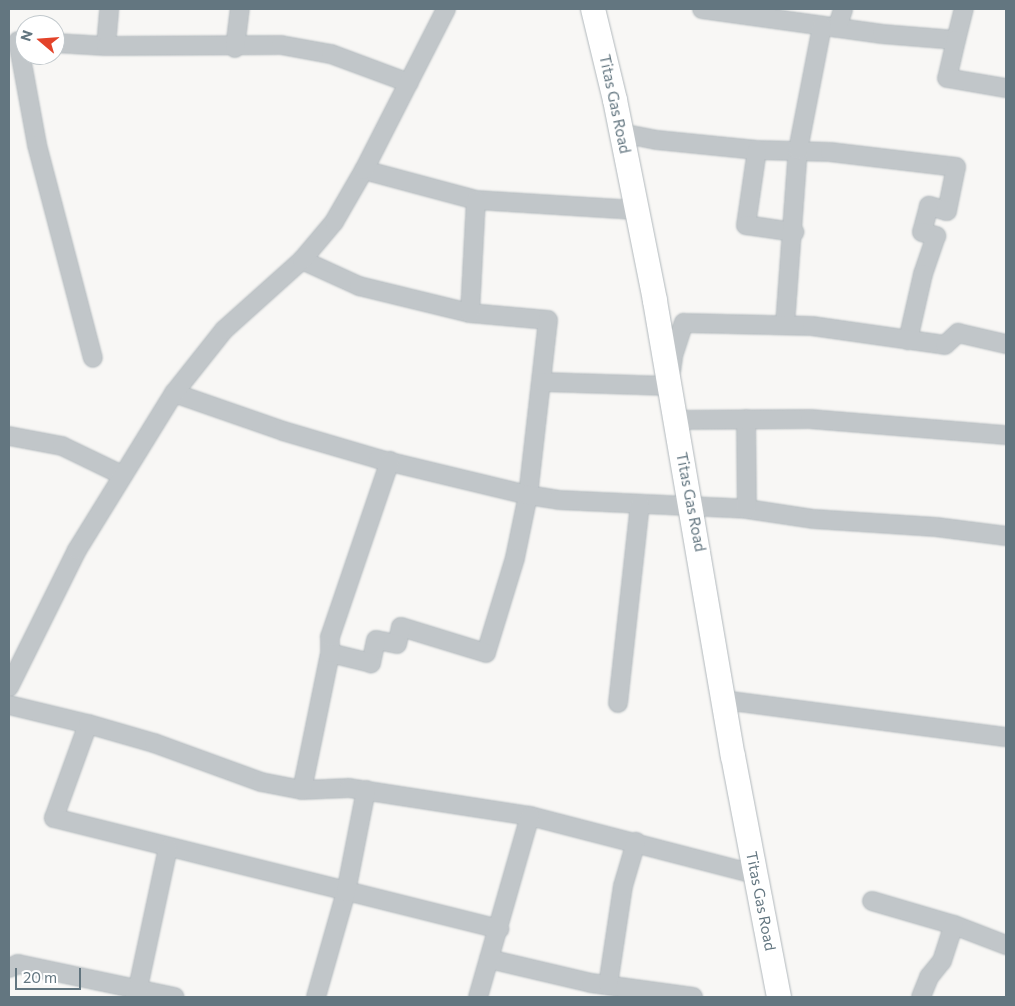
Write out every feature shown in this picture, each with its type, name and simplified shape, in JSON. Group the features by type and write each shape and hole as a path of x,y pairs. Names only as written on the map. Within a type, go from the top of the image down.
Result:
{"street":[{"path":"106,46 110,9"},
{"path":"235,48 240,9"},
{"path":"9,687 77,550 174,393 224,330 302,260 334,222 364,170 446,9"},
{"name":"Titas Gas Road","path":"592,9 621,133 676,420 755,874 779,997"},
{"path":"702,9 830,27 956,40"},
{"path":"785,325 794,232 798,150 830,27 843,9"},
{"path":"964,9 948,78 1006,88"},
{"path":"65,44 235,48 281,45 330,54 409,83"},
{"path":"22,65 37,145 92,358"},
{"path":"621,133 657,140 757,150 798,150 956,167 946,211 929,206 922,232 936,236 923,274 908,340"},
{"path":"757,150 746,225 794,232"},
{"path":"364,170 476,200 636,210"},
{"path":"470,313 476,200"},
{"path":"302,260 359,286 470,313 548,320 543,382 528,495 515,558 486,653 401,627 397,644 376,640 371,663 330,654"},
{"path":"543,382 669,386 673,356 684,323 785,325 945,345 958,332 1006,344"},
{"path":"174,393 283,431 390,461 528,495 640,504 747,509 814,519 936,527 1006,536"},
{"path":"676,420 819,419 1006,436"},
{"path":"746,420 747,509"},
{"path":"9,436 62,446 122,475"},
{"path":"302,790 330,654 330,637 390,461"},
{"path":"618,703 640,504"},
{"path":"724,700 963,734 1006,738"},
{"path":"9,705 88,724 154,743 261,782 302,790 366,790 530,816 755,874"},
{"path":"88,724 54,818 168,848 499,929"},
{"path":"316,997 346,892 366,790"},
{"path":"478,997 530,816"},
{"path":"608,985 623,886 636,842"},
{"path":"137,993 168,848"},
{"path":"872,901 954,925 1006,945"},
{"path":"921,997 929,977 942,961 954,925"},
{"path":"489,959 608,985 693,997"},
{"path":"9,968 18,964 137,993 175,997"}]}
